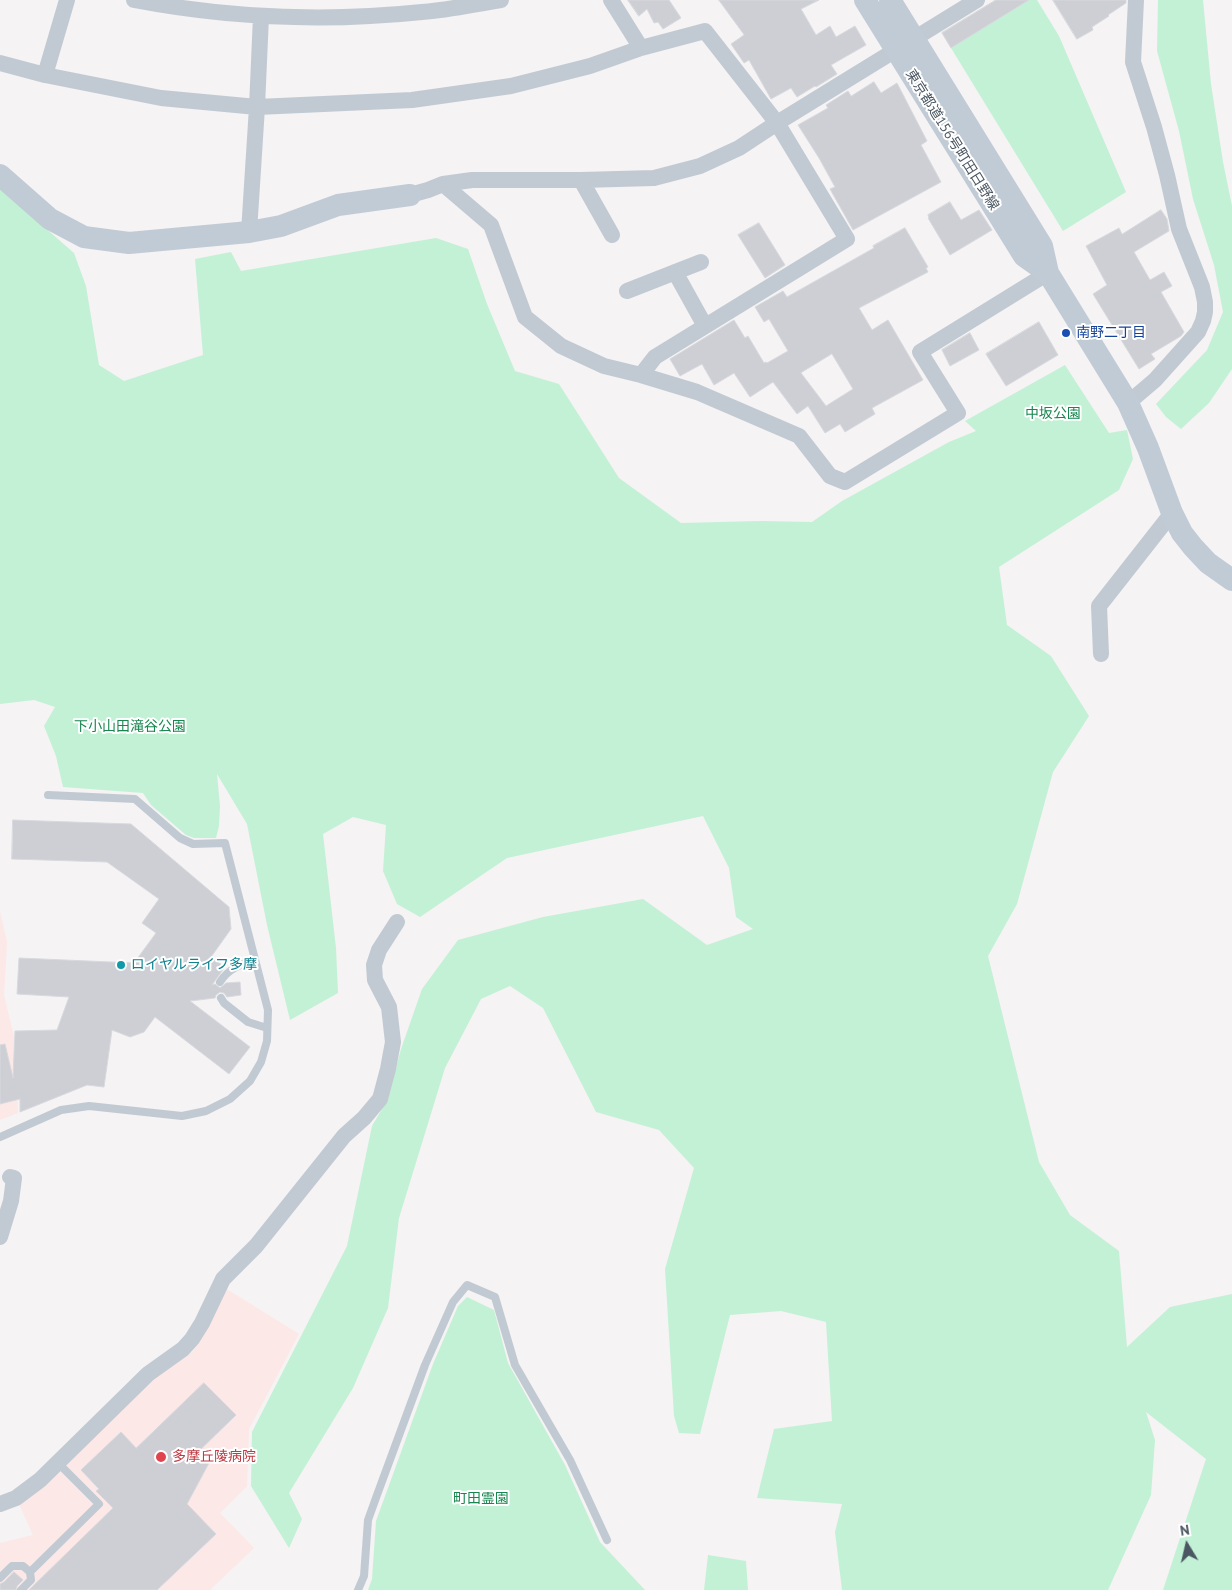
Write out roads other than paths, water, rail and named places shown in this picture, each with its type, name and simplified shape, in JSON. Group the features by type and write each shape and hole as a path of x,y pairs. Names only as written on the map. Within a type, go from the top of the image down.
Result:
{"street":[{"path":"45,75 67,0"},
{"path":"134,0 177,8 260,16 349,18 423,12 501,0"},
{"path":"611,0 641,48"},
{"name":"東京都道156号町田日野線","path":"865,0 905,44"},
{"name":"東京都道156号町田日野線","path":"890,0 905,44 1024,256 1048,273 1132,411 1172,513 1182,533 1208,563 1232,580"},
{"path":"0,175 50,219 84,237 129,243 249,232 281,226 338,205 410,195 443,184 472,180 654,178 700,166 740,148 777,123 977,0"},
{"path":"1132,411 1155,380 1198,332 1205,312 1202,287 1179,228 1156,136 1133,62 1136,0"},
{"path":"249,232 257,107 260,16"},
{"path":"0,63 45,75 161,98 257,107 412,100 511,86 590,66 641,48 705,31 777,123 847,239 655,357 641,375"},
{"path":"581,180 612,235"},
{"path":"443,184 491,225 525,317 561,346 604,366 697,392 798,436 830,476 845,482 958,413 920,352 1048,273"},
{"path":"627,291 701,262"},
{"path":"675,272 705,326"},
{"path":"1101,654 1099,606 1172,513"},
{"path":"0,1504 16,1498 40,1480 148,1374 183,1349 202,1323 223,1279 256,1246 344,1136 364,1118 380,1099 393,1042 389,1007 375,980 374,965 379,950 397,922"},
{"path":"0,1236 11,1201 14,1178 10,1178"}],"lane":[{"path":"0,1137 61,1110 89,1106 182,1116 206,1112 230,1099 250,1081 261,1062 267,1041 268,1010 225,843 193,844 180,838 135,799 48,795"},
{"path":"220,982 236,966 255,960"},
{"path":"221,998 224,1003 248,1022 267,1028"},
{"path":"358,1590 364,1576 368,1520 425,1365 453,1302 467,1285 495,1297 515,1365 570,1460 607,1540"},
{"path":"30,1572 99,1504 58,1463"},
{"path":"0,1578 12,1566 23,1566 30,1572 32,1580 21,1590"}],"place":[{"name":"南野二丁目","path":"1066,333"},
{"name":"ロイヤルライフ多摩","path":"121,965"},
{"name":"多摩丘陵病院","path":"161,1457"}],"park label":[{"name":"中坂公園","path":"1053,414"},
{"name":"下小山田滝谷公園","path":"130,727"},
{"name":"町田霊園","path":"481,1499"}]}
